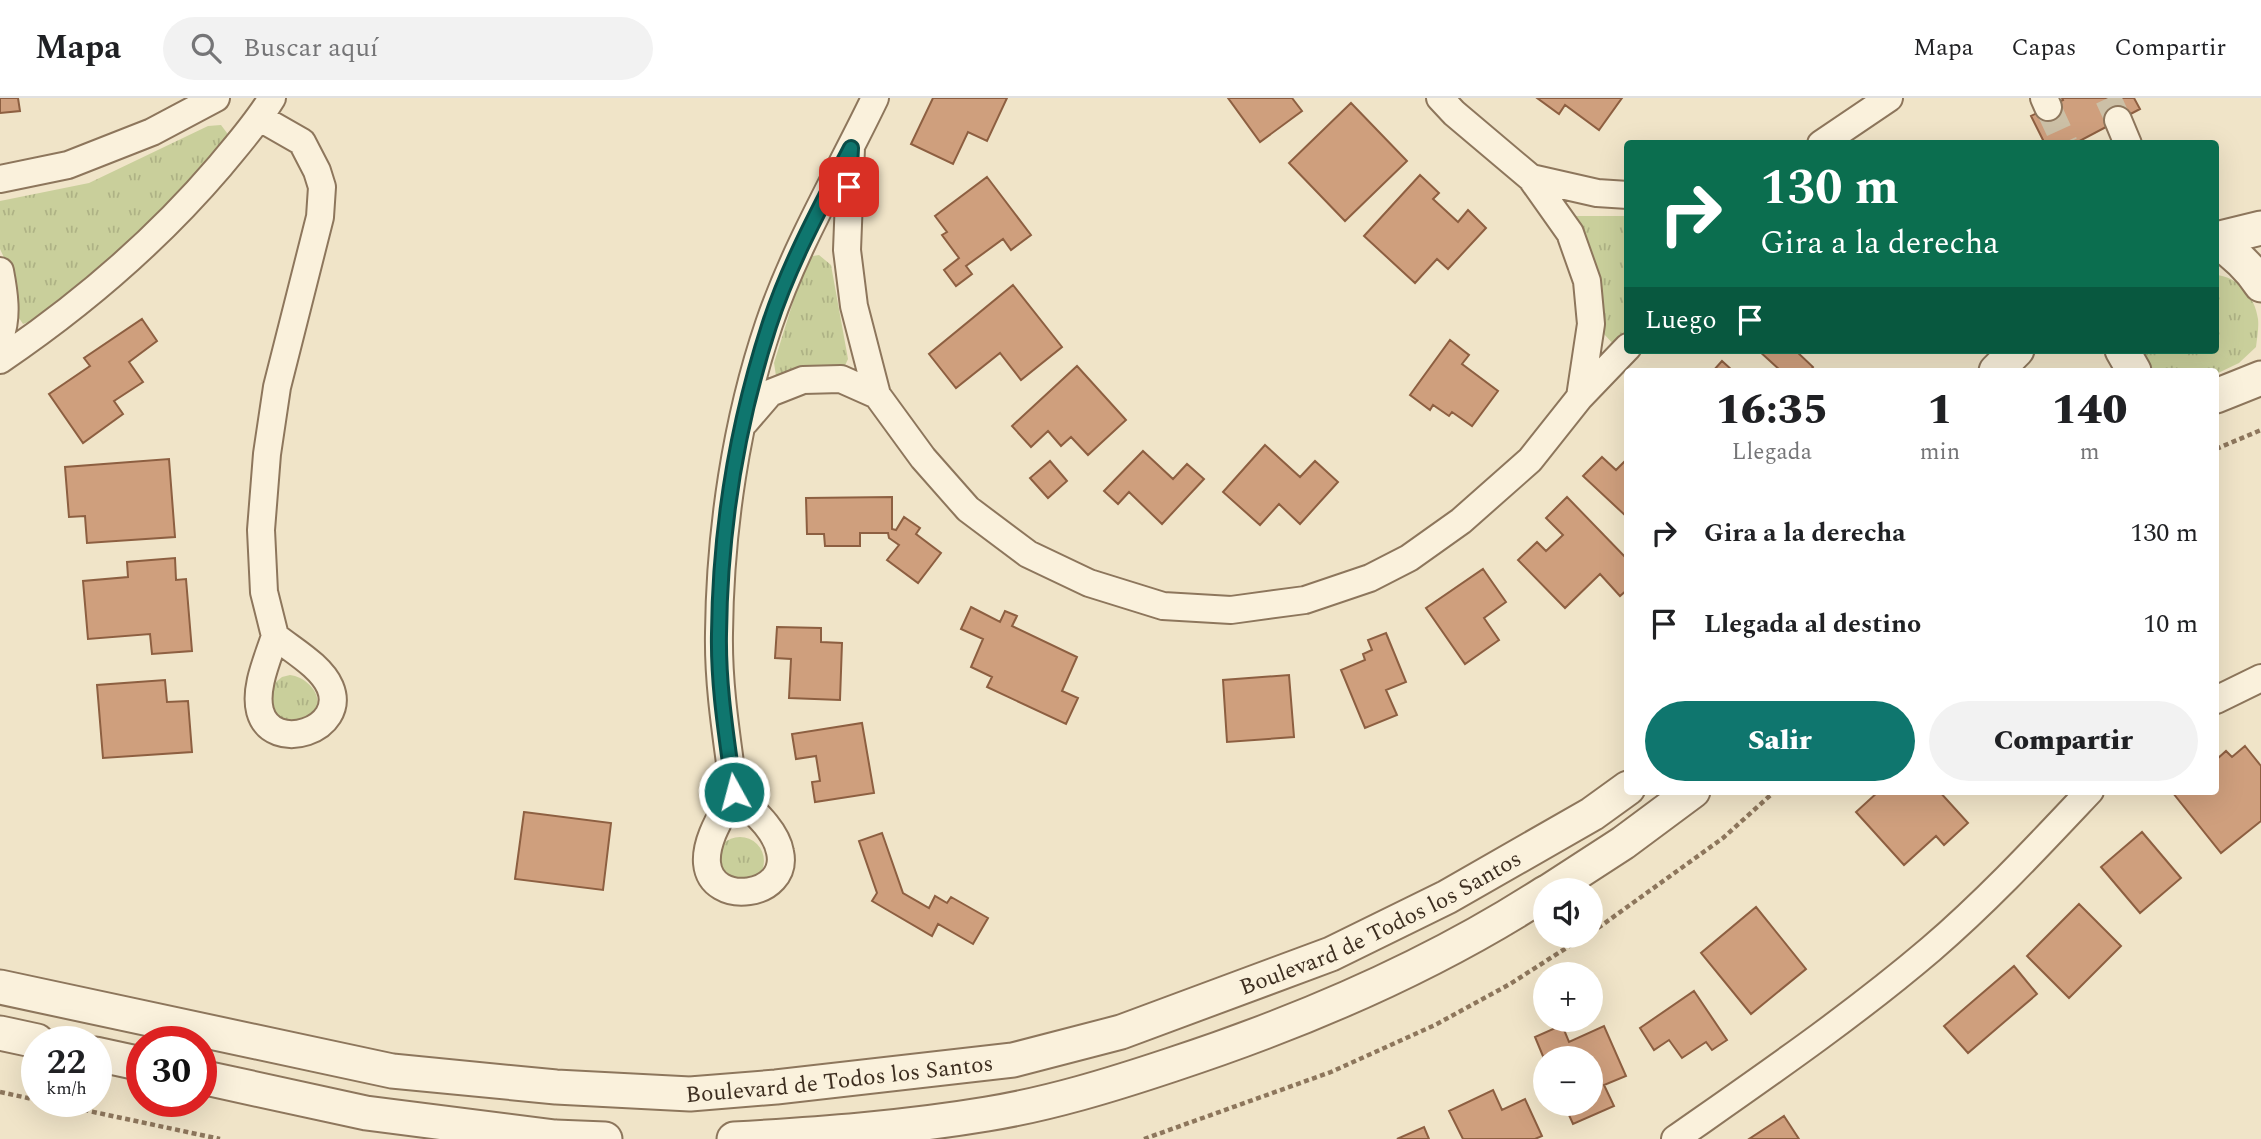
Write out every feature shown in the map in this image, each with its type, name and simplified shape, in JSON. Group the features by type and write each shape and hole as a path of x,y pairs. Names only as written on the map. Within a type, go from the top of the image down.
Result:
{"street":[{"path":"0,178 68,165 152,132 216,98"},
{"path":"734,792 722,696 719,635 724,534 742,426 769,325 801,244 875,98"},
{"path":"1440,98 1454,113 1531,177 1570,233 1587,281 1591,324 1580,397"},
{"path":"1827,140 1881,101"},
{"path":"0,360 42,331 111,276 187,203 266,108 302,142 322,187 320,217 277,387 267,454 261,530 264,592 275,636"},
{"path":"851,148 847,250 854,306 877,394 923,458 968,509 1028,554 1089,583 1163,606 1230,610 1305,600 1370,578 1409,558 1461,521 1530,460 1580,397 1624,351"},
{"path":"1531,177 1597,193 1624,195"},
{"path":"2219,239 2261,228"},
{"path":"2219,242 2236,254 2261,285"},
{"path":"0,271 4,293 4,328 0,337"},
{"path":"1999,368 2013,354"},
{"path":"2219,395 2261,378"},
{"path":"742,426 770,394 803,380 841,379 877,394"},
{"path":"2219,699 2261,678"},
{"name":"Boulevard de Todos los Santos","path":"0,987 392,1071 556,1087 690,1094 1013,1060 1121,1032 1331,954 1447,897 1592,814 1624,791"},
{"name":"Boulevard de Todos los Santos","path":"1569,878 1623,843 1688,795"},
{"path":"1675,1139 1870,999 1934,947 2004,881 2086,795"},
{"name":"Boulevard de Todos los Santos","path":"734,1139 877,1130 965,1118 1111,1085 1240,1043 1346,1000 1448,951 1533,900"},
{"path":"0,1033 21,1038"},
{"path":"217,1080 366,1113 555,1138 605,1139"}],"path":[{"path":"2219,448 2261,430"},
{"path":"1603,924 1723,838 1771,795"},
{"path":"1144,1139 1331,1072 1435,1025 1510,984 1566,948"},
{"path":"0,1092 21,1097"},
{"path":"112,1116 220,1139"}],"green space":[{"path":"221,125 227,133 227,141 135,237 43,317 23,324 13,309 7,264 0,249 0,201 89,183 208,126"},
{"path":"1576,216 1624,216 1624,340 1617,348 1603,333 1571,227"},
{"path":"819,255 831,265 848,359 842,372 812,368 776,376 774,363 807,257"},
{"path":"2219,276 2231,279 2249,295 2258,322 2256,347 2239,363 2219,373 2219,368 2150,368 2145,365 2141,354 2219,354"},
{"path":"290,675 310,685 318,704 308,718 294,725 272,716 271,686 282,677"},
{"path":"740,837 757,844 764,861 757,878 740,885 723,878 716,861 723,844"}],"building":[{"path":"0,98 18,98 20,111 0,113"},
{"path":"933,98 1007,98 987,141 968,132 953,164 911,144"},
{"path":"1228,98 1292,98 1302,111 1260,142"},
{"path":"1537,98 1622,98 1599,130 1565,105 1559,114"},
{"path":"2062,98 2134,98 2140,109 2082,140 2043,140 2031,116 2063,100"},
{"path":"1351,103 1407,161 1345,221 1289,163"},
{"path":"1420,175 1439,193 1433,199 1458,222 1468,210 1486,228 1448,269 1437,259 1415,283 1364,236"},
{"path":"987,177 1031,235 1011,250 1003,239 966,266 972,274 956,286 944,270 959,258 942,235 947,232 935,216"},
{"path":"1013,285 1062,347 1021,380 1000,353 956,388 929,354"},
{"path":"142,319 157,341 129,362 143,382 114,401 123,414 83,443 49,394 90,366 84,358"},
{"path":"1450,340 1469,355 1462,364 1498,391 1472,426 1452,412 1449,416 1433,405 1430,410 1410,395"},
{"path":"1762,354 1799,354 1813,367 1812,368 1778,368"},
{"path":"1722,361 1730,368 1716,368"},
{"path":"1077,366 1126,420 1088,455 1071,437 1061,446 1048,431 1031,447 1012,426"},
{"path":"1265,445 1300,477 1315,461 1338,482 1300,524 1279,504 1260,525 1223,492"},
{"path":"1143,451 1173,479 1187,464 1204,479 1162,524 1129,492 1118,504 1104,491"},
{"path":"1602,457 1616,470 1624,462 1624,514 1583,476"},
{"path":"169,459 175,537 87,543 85,516 69,517 65,467"},
{"path":"1050,461 1067,481 1048,498 1030,478"},
{"path":"892,497 892,529 896,530 904,517 920,528 916,534 941,553 918,583 887,560 899,545 889,538 888,533 860,533 860,546 825,546 824,534 807,534 806,498"},
{"path":"1567,497 1624,556 1624,592 1620,596 1600,574 1565,608 1518,560 1537,542 1546,551 1563,535 1546,518"},
{"path":"175,558 176,580 186,579 192,651 152,654 150,634 88,639 83,581 128,577 127,562"},
{"path":"1483,569 1506,602 1484,618 1499,640 1465,664 1426,608"},
{"path":"971,607 1000,622 1005,611 1017,616 1012,626 1077,657 1062,691 1078,698 1066,724 987,687 992,677 971,667 983,639 961,629"},
{"path":"777,627 821,628 821,642 842,643 840,700 789,698 791,659 775,658"},
{"path":"1386,633 1406,682 1386,690 1397,715 1365,728 1341,670 1365,660 1363,654 1372,650 1368,640"},
{"path":"1289,675 1294,737 1227,742 1223,680"},
{"path":"165,680 167,702 188,701 192,752 103,758 97,685"},
{"path":"862,723 874,793 815,802 812,782 820,781 816,756 796,759 792,734"},
{"path":"2245,746 2261,766 2261,821 2221,853 2175,795 2219,795 2219,757 2226,751 2232,757"},
{"path":"1875,795 1943,795 1968,823 1944,845 1936,836 1904,865 1856,812"},
{"path":"524,812 611,823 603,890 515,879"},
{"path":"2142,832 2181,878 2140,913 2101,867"},
{"path":"882,833 903,893 929,908 935,896 947,903 951,897 988,918 973,944 938,924 932,936 872,901 877,893 859,841"},
{"path":"2079,904 2121,946 2069,998 2027,956"},
{"path":"1756,907 1806,969 1751,1014 1701,953"},
{"path":"2014,966 2037,994 1968,1053 1944,1026"},
{"path":"1694,991 1727,1040 1712,1050 1706,1042 1682,1058 1669,1040 1654,1050 1640,1028"},
{"path":"1604,1026 1626,1076 1604,1085 1614,1106 1603,1111 1603,1046 1539,1046 1535,1037 1546,1032 1565,1032 1569,1042 1591,1032 1603,1032"},
{"path":"1493,1090 1502,1110 1525,1099 1542,1136 1535,1139 1463,1139 1449,1111"},
{"path":"1569,1116 1591,1116 1573,1124"},
{"path":"1784,1116 1799,1139 1749,1139"},
{"path":"1424,1127 1429,1139 1397,1139"}],"tunnel":[{"path":"2108,98 2118,120"},
{"path":"2048,107 2063,140"}],"route":[{"path":"734,792 722,696 719,635 724,534 742,426 769,325 801,244 851,148 849,187"}]}
